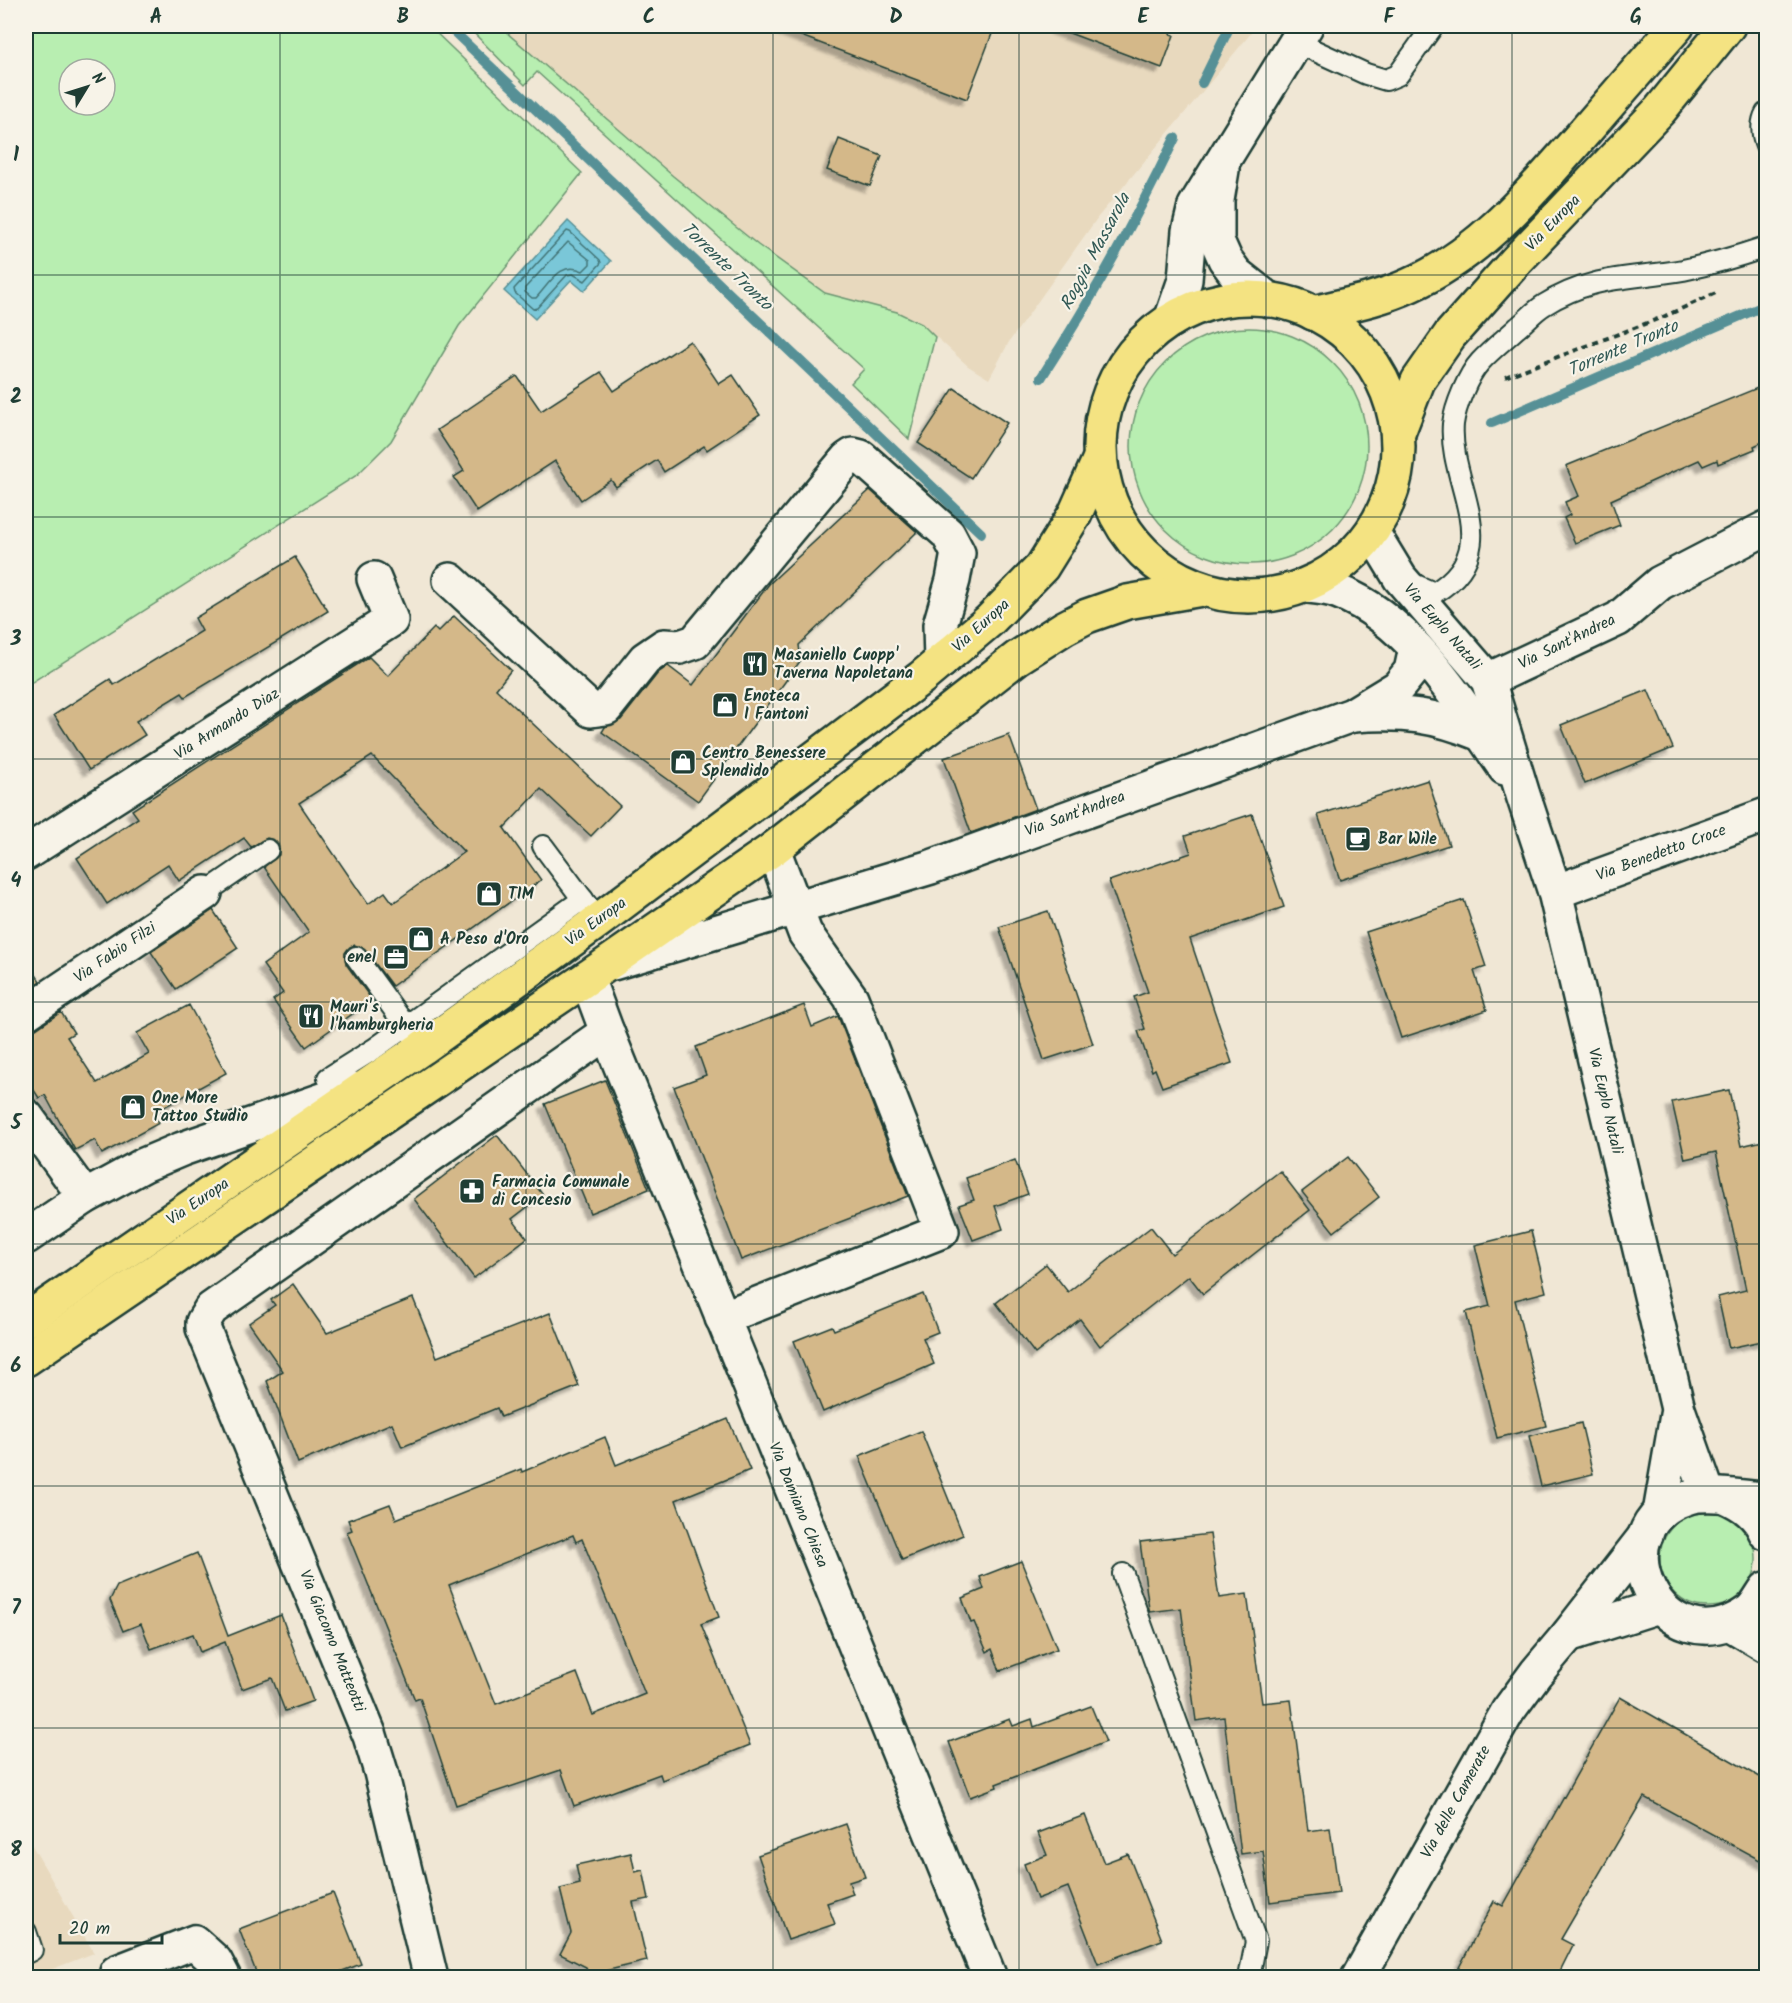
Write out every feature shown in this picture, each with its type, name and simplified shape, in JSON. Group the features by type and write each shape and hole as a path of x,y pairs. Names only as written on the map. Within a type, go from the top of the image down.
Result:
{"main road":[{"path":"1313,313 1361,302 1410,285 1453,260 1489,233 1540,182 1677,26"},
{"name":"Via Europa","path":"1398,433 1418,381 1450,335 1515,262 1660,110 1728,26"},
{"name":"Via Europa","path":"1235,299 1269,300 1292,304 1313,313 1335,326 1354,342 1371,362 1384,384 1393,408 1398,433 1398,459 1394,485 1385,510 1372,532 1343,564 1307,586 1254,597 1228,595 1202,589 1151,560 1131,539 1112,505 1100,458 1101,431 1106,404 1116,379 1143,343 1171,320 1202,306 1235,299"},
{"name":"Via Europa","path":"26,1320 372,1083 414,1037 941,662 989,621 1042,567 1075,514 1100,458"},
{"name":"Via Europa","path":"26,1359 773,849 1017,658 1087,616 1126,602 1202,589"}],"street":[{"path":"1171,320 1185,280 1189,231 1195,206 1301,34"},
{"path":"1223,162 1217,200 1217,241 1225,259 1236,274 1269,300"},
{"path":"450,580 591,710 606,708 645,658 664,646 680,647 695,642 847,459 853,455 861,457 948,534 958,553 940,625 941,662"},
{"name":"Via Sant'Andrea","path":"1488,680 1618,619 1660,583 1767,528"},
{"name":"Via Euplo Natali","path":"1372,532 1400,578 1488,680 1556,892 1678,1409 1716,1495"},
{"name":"Via Armando Diaz","path":"26,853 391,620 374,579"},
{"name":"Via Euplo Natali","path":"1307,586 1337,591 1366,605 1393,625 1439,675 1523,795"},
{"name":"Via Sant'Andrea","path":"596,971 931,867 1352,715 1398,687 1411,671 1416,648"},
{"name":"Via Sant'Andrea","path":"1352,715 1385,712 1418,714 1451,722 1481,734"},
{"name":"Via Benedetto Croce","path":"1556,892 1767,815"},
{"path":"722,1318 942,1231 851,998 805,933 773,849"},
{"name":"Via Fabio Filzi","path":"26,1013 205,893"},
{"path":"596,971 607,1032"},
{"name":"Via Damiano Chiesa","path":"607,1032 990,1977"},
{"name":"Via Giacomo Matteotti","path":"432,1977 370,1736 203,1328 203,1322 211,1309 607,1032"},
{"path":"26,1237 85,1197 144,1165 182,1149 372,1083"},
{"path":"26,1116 85,1197"},
{"name":"Via Euplo Natali","path":"1653,1524 1671,1461 1678,1409"},
{"path":"1716,1495 1740,1503 1753,1513 1767,1533"},
{"name":"Via delle Camerate","path":"1358,1977 1508,1711 1653,1524 1674,1503 1690,1496 1716,1495 1767,1499"},
{"path":"1653,1524 1642,1550 1644,1580 1659,1606 1674,1618 1692,1625 1710,1627 1729,1623 1751,1610 1767,1590"},
{"path":"1568,1635 1659,1606"},
{"path":"1729,1623 1767,1645"},
{"path":"117,1972 194,1941 215,1961 224,1977"}],"lane":[{"path":"1301,34 1365,74 1386,80 1398,75 1433,26"},
{"path":"1767,113 1762,126 1763,138 1767,145"},
{"path":"1400,578 1434,593 1451,583 1465,561 1472,543 1472,525 1456,453 1454,424 1462,393 1479,363 1542,306 1574,288 1611,278 1682,270 1733,259 1767,247"},
{"path":"543,846 590,910"},
{"path":"205,893 268,850"},
{"path":"328,1078 374,1049 414,1037 356,957"},
{"path":"1123,1574 1256,1941 1249,1977"},
{"path":"26,1932 32,1950 26,1953"}],"path":[{"path":"1504,378 1663,317 1725,289"}],"shaded area":[{"path":"499,26 1257,26 1098,217 1009,342 989,379 968,366 922,324 897,312 825,293 758,245 673,176"},
{"path":"26,1835 94,1953 29,1978 26,1977"}],"green space":[{"path":"26,26 429,26 582,173 459,326 391,441 357,475 26,686"},
{"path":"467,26 499,26 673,176 758,245 825,293 897,312 922,324 935,337 909,439 851,383 864,369 537,72 525,85"},
{"path":"1249,328 1272,330 1305,342 1324,355 1340,371 1353,390 1362,412 1367,446 1365,469 1353,502 1340,521 1324,537 1305,550 1283,559 1249,564 1226,562 1193,550 1174,537 1158,521 1145,502 1136,480 1131,446 1133,423 1145,390 1158,371 1174,355 1193,342 1215,333"},
{"path":"1708,1511 1726,1515 1742,1525 1752,1541 1756,1559 1752,1577 1742,1593 1726,1603 1708,1607 1690,1603 1674,1593 1664,1577 1660,1559 1664,1541 1674,1525 1690,1515"}],"water":[{"path":"568,221 611,261 584,291 571,280 535,319 504,291"}],"building":[{"path":"780,26 995,26 967,99 780,28"},
{"path":"1057,26 1173,26 1170,34 1174,35 1162,68 1056,28"},
{"path":"839,139 882,156 870,186 827,170"},
{"path":"690,341 719,384 733,375 760,415 707,450 704,446 664,472 657,460 616,487 611,480 581,500 555,461 477,512 454,477 464,471 437,430 517,376 541,411 601,372 614,391"},
{"path":"1767,384 1767,440 1754,446 1755,449 1718,464 1717,460 1703,466 1699,460 1611,500 1620,525 1575,543 1564,518 1570,515 1565,502 1579,496 1566,466"},
{"path":"954,388 1007,423 971,478 918,443"},
{"path":"870,490 917,532 799,645 801,660 698,801 602,732 605,727 621,720 658,673 668,666 693,685 769,584"},
{"path":"295,557 328,611 185,697 182,693 136,721 145,735 89,770 54,715 110,679 114,685 202,631 195,618"},
{"path":"454,616 511,670 496,689 620,806 591,836 541,789 504,828 541,880 392,986 365,950 355,945 350,947 345,953 346,964 372,1000 306,1047 273,1000 283,993 263,965 309,932 264,867 279,855 278,844 274,840 267,838 251,847 244,838 179,881 168,864 107,904 77,858 138,818 132,810 369,657 388,676 434,628 438,632","holes":["372,756 464,852 393,903 385,892 368,904 299,803"]},
{"path":"1648,690 1673,748 1585,784 1561,725"},
{"path":"1009,735 1036,809 971,833 944,758"},
{"path":"1428,780 1449,845 1340,880 1318,815"},
{"path":"1252,814 1284,907 1190,939 1232,1063 1162,1087 1155,1069 1152,1071 1138,1031 1145,1029 1134,997 1148,992 1109,881 1191,853 1185,836"},
{"path":"1464,900 1486,967 1474,971 1487,1010 1401,1038 1366,932"},
{"path":"213,910 238,948 176,989 151,952"},
{"path":"1048,911 1093,1044 1044,1060 999,927"},
{"path":"26,959 40,981 26,991"},
{"path":"189,1005 226,1073 153,1113 159,1123 102,1154 95,1140 75,1150 45,1095 39,1098 26,1078 26,1031 36,1029 61,1012 74,1033 67,1037 97,1083 149,1054 137,1033"},
{"path":"804,1005 812,1027 838,1016 908,1196 741,1260 674,1087 706,1075 696,1047"},
{"path":"605,1080 649,1189 590,1213 545,1104"},
{"path":"1729,1090 1741,1146 1767,1140 1767,1340 1729,1348 1718,1297 1746,1290 1716,1152 1685,1159 1672,1102"},
{"path":"497,1135 543,1195 512,1219 527,1238 474,1278 414,1199"},
{"path":"1348,1157 1379,1197 1334,1232 1302,1192"},
{"path":"1015,1160 1028,1194 995,1206 1003,1229 973,1240 959,1205 974,1200 966,1178"},
{"path":"1280,1171 1310,1210 1203,1294 1189,1276 1100,1346 1080,1319 1035,1354 996,1303 1046,1264 1068,1292 1151,1227 1172,1254"},
{"path":"1531,1231 1546,1292 1515,1300 1546,1426 1497,1438 1466,1312 1490,1306 1475,1245"},
{"path":"293,1284 327,1333 413,1298 437,1357 550,1313 579,1386 501,1417 497,1408 402,1447 392,1423 298,1463 267,1381 283,1371 249,1323 275,1305 271,1300"},
{"path":"923,1294 938,1332 923,1338 934,1364 823,1412 794,1341 832,1326 834,1330"},
{"path":"728,1419 750,1470 676,1500 719,1617 701,1624 750,1745 662,1780 660,1774 574,1806 561,1770 456,1805 420,1698 415,1700 347,1532 352,1530 348,1520 390,1504 396,1519 521,1469 522,1472 605,1437 616,1465","holes":["573,1535 576,1542 582,1539 645,1694 593,1715 577,1673 496,1704 449,1585"]},
{"path":"1581,1423 1593,1474 1541,1486 1529,1436"},
{"path":"921,1431 963,1535 902,1560 859,1456"},
{"path":"1210,1534 1219,1598 1247,1594 1262,1703 1291,1700 1308,1831 1330,1828 1339,1893 1270,1902 1263,1851 1241,1854 1224,1717 1196,1721 1181,1608 1150,1612 1140,1542"},
{"path":"197,1553 228,1636 281,1615 313,1701 285,1711 272,1678 242,1689 225,1642 200,1652 193,1634 151,1649 141,1624 123,1631 110,1600 117,1586"},
{"path":"1021,1561 1057,1649 1000,1671 992,1649 987,1652 974,1622 971,1623 962,1598 984,1589 980,1577"},
{"path":"1620,1697 1767,1781 1767,1864 1644,1797 1561,1939 1573,1945 1557,1977 1454,1977 1494,1901 1503,1906"},
{"path":"1091,1706 1106,1742 996,1784 997,1787 970,1797 949,1742 1010,1719 1013,1726 1032,1719 1034,1727"},
{"path":"1085,1815 1104,1863 1128,1854 1162,1940 1098,1964 1068,1887 1037,1899 1024,1864 1047,1855 1038,1833"},
{"path":"846,1824 865,1877 849,1882 853,1894 827,1903 835,1924 788,1940 758,1855"},
{"path":"631,1853 635,1872 643,1870 649,1899 633,1902 647,1961 588,1975 586,1967 560,1954 571,1933 560,1889 580,1884 576,1865"},
{"path":"333,1893 361,1964 326,1977 258,1977 239,1929"}],"waterway":[{"name":"Torrente Tronto","path":"448,26 981,533"},
{"name":"Roggia Massarola","path":"1202,83 1230,26"},
{"name":"Roggia Massarola","path":"1041,378 1112,260 1175,138"},
{"name":"Torrente Tronto","path":"1492,423 1766,305"}],"place":[{"name":"Masaniello Cuopp' Taverna Napoletana","path":"755,664"},
{"name":"Enoteca I Fantoni","path":"725,705"},
{"name":"Centro Benessere Splendido","path":"683,762"},
{"name":"Bar Wile","path":"1358,839"},
{"name":"TIM","path":"489,894"},
{"name":"A Peso d'Oro","path":"421,939"},
{"name":"enel","path":"396,957"},
{"name":"Mauri's l'hamburgheria","path":"311,1016"},
{"name":"One More Tattoo Studio","path":"133,1107"},
{"name":"Farmacia Comunale di Concesio","path":"472,1191"}]}
